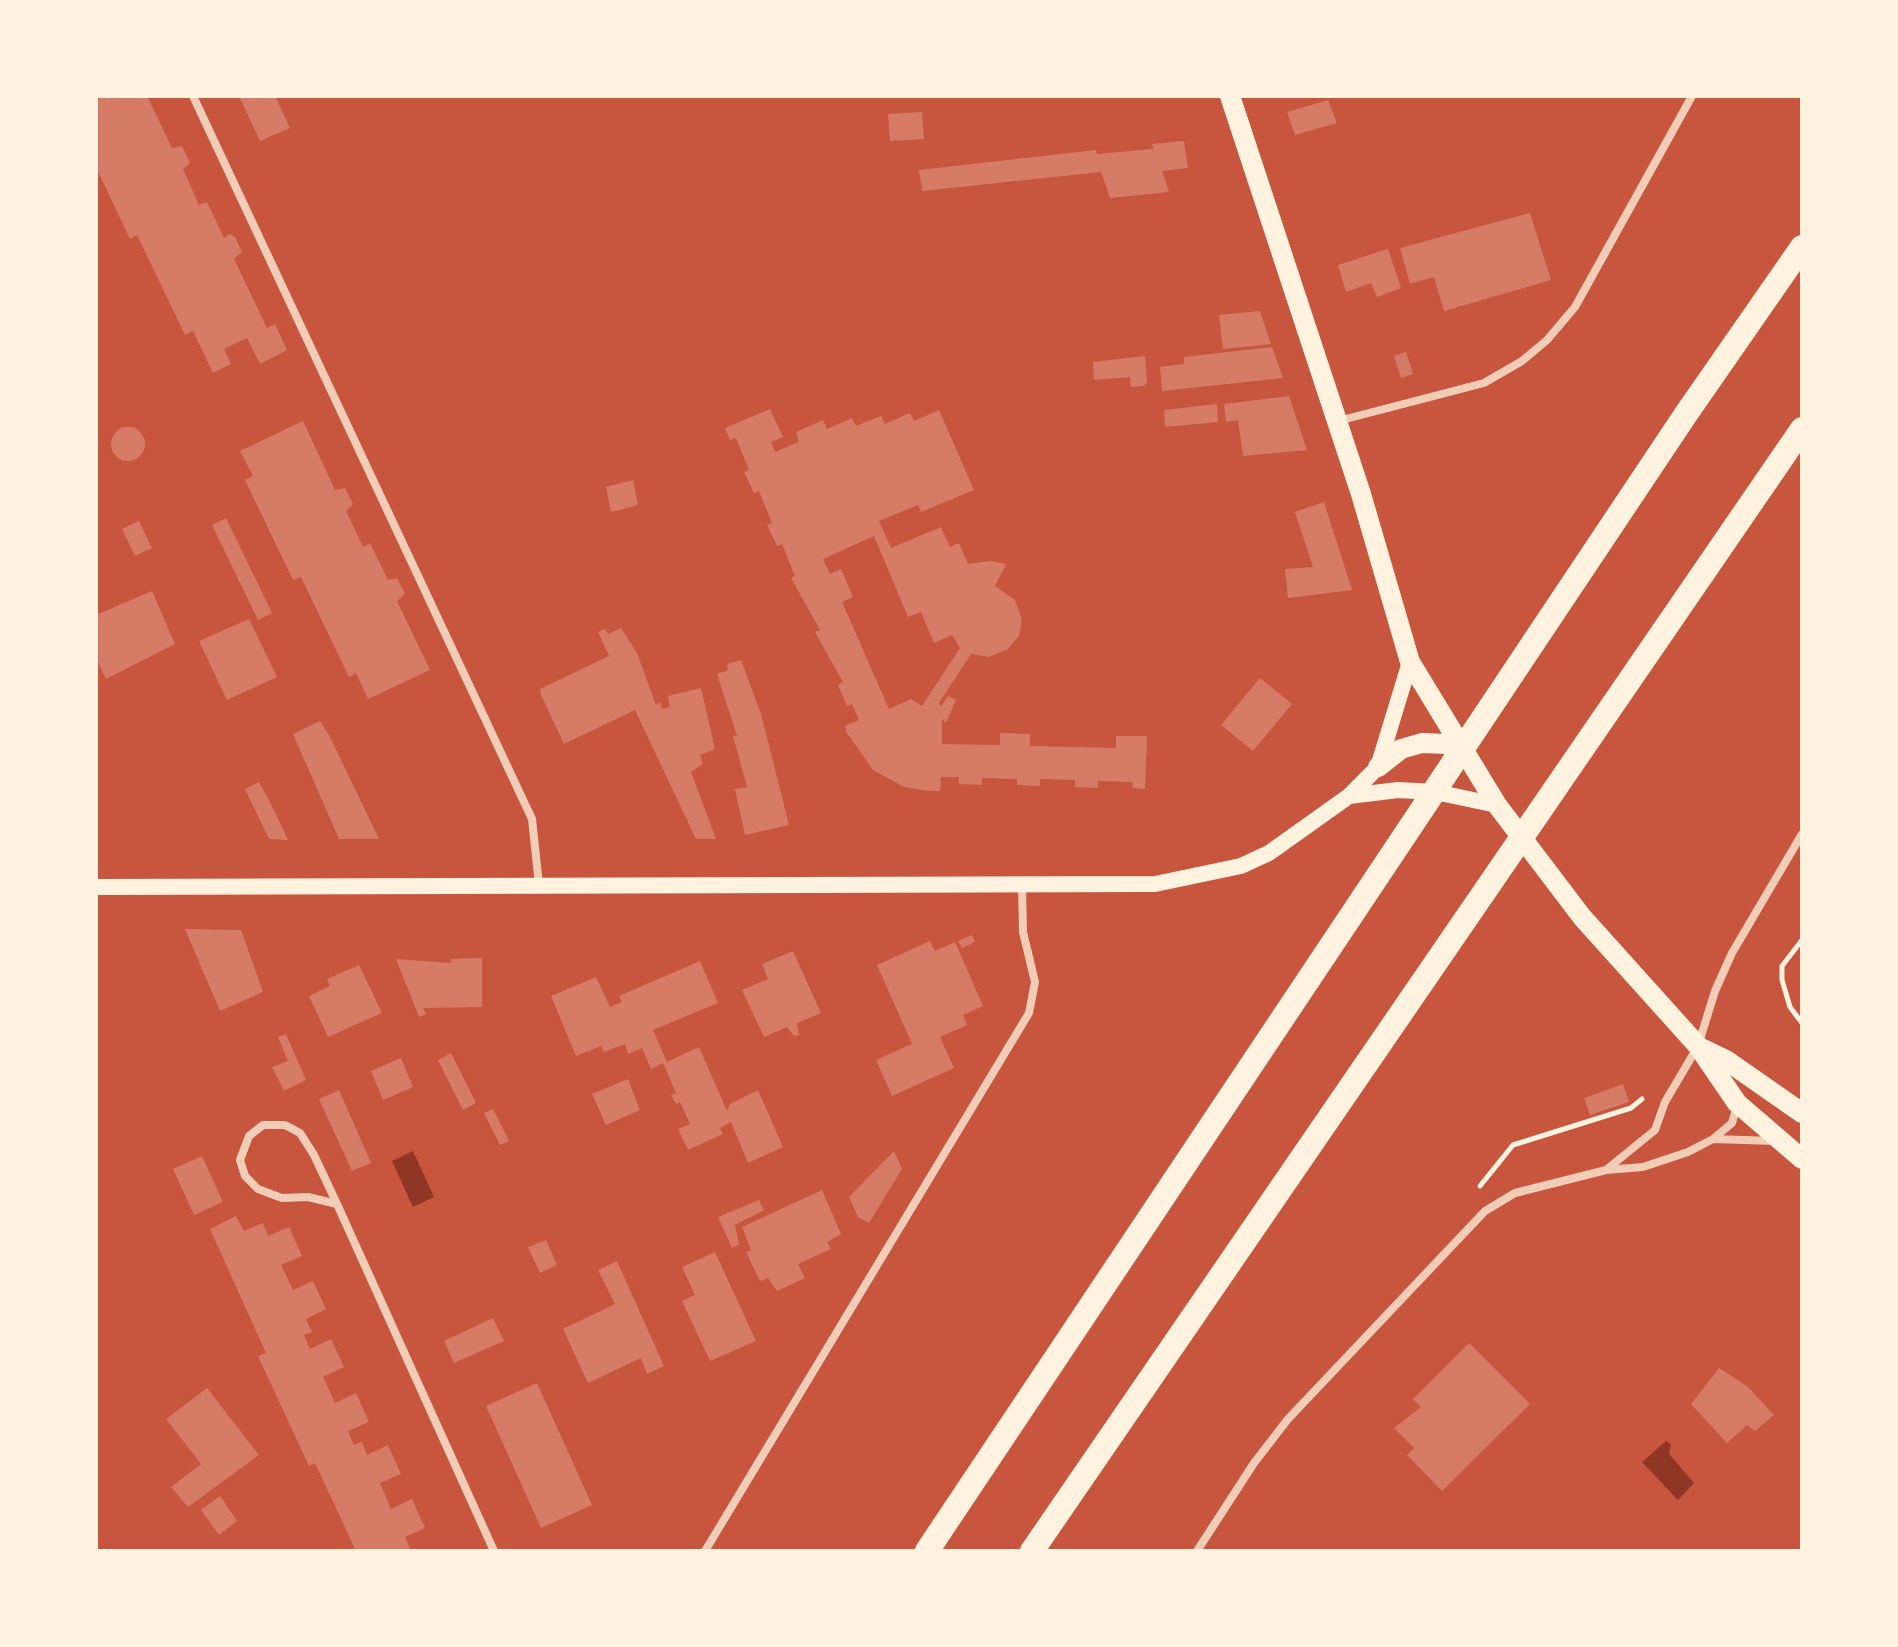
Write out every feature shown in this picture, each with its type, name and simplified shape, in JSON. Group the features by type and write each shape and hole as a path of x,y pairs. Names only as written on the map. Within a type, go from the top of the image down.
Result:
{"highway":[{"path":"927,1551 1686,414 1802,247"},
{"path":"1032,1551 1802,429"}],"main road":[{"path":"1230,96 1337,421 1410,662 1464,757 1582,917 1698,1046 1737,1103 1802,1159"},
{"path":"1378,767 1410,662"},
{"path":"96,887 1155,884 1212,874 1262,856 1349,796 1401,749 1422,743 1447,744 1464,757"},
{"path":"1349,796 1398,790 1435,792 1497,805"},
{"path":"1698,1046 1726,1060 1802,1113"}],"street":[{"path":"193,96 532,819 539,885"},
{"path":"1337,421 1484,383 1522,361 1547,340 1575,307 1692,96"},
{"path":"1606,1170 1655,1130 1665,1102 1698,1046 1715,991 1732,953 1802,834"},
{"path":"705,1551 1029,1013 1035,982 1023,932 1022,883"},
{"path":"1197,1551 1254,1463 1288,1419 1485,1211 1515,1193 1606,1170 1643,1167 1688,1152 1713,1139 1732,1123 1737,1103 1726,1060"},
{"path":"337,1204 308,1197 282,1198 258,1189 245,1176 240,1160 249,1136 263,1125 285,1125 300,1133 337,1204 494,1551"},
{"path":"1713,1139 1780,1141"}],"path":[{"path":"1802,940 1782,966 1782,980 1790,1007 1802,1023"}],"shaded area":[{"path":"413,1151 434,1197 413,1207 392,1161"},
{"path":"1666,1441 1671,1445 1669,1454 1694,1483 1678,1500 1642,1462"}],"building":[{"path":"104,96 147,96 172,148 182,146 190,163 183,169 199,205 207,202 224,238 230,234 235,237 242,252 234,259 267,328 275,324 287,350 260,364 247,338 224,349 231,364 213,373 193,331 185,335 137,235 130,239 96,167 96,100"},
{"path":"239,96 275,96 290,128 260,141"},
{"path":"1328,100 1337,123 1295,135 1287,112"},
{"path":"922,112 924,139 890,141 888,114"},
{"path":"1184,141 1188,168 1162,171 1169,192 1110,198 1101,172 922,191 919,170 1096,150 1097,154 1153,149 1152,144"},
{"path":"1530,213 1551,280 1444,311 1434,277 1410,284 1400,248"},
{"path":"1388,249 1401,288 1377,297 1371,283 1346,292 1338,265"},
{"path":"1260,311 1271,344 1223,349 1219,315"},
{"path":"1272,347 1283,378 1162,391 1160,367 1184,364 1184,357"},
{"path":"1406,352 1413,374 1401,378 1394,356"},
{"path":"1145,356 1147,382 1144,386 1131,387 1130,377 1094,380 1093,362"},
{"path":"1289,396 1307,450 1243,456 1238,420 1226,422 1224,404"},
{"path":"1217,404 1218,422 1165,427 1164,410"},
{"path":"770,409 783,437 771,442 775,452 799,442 796,432 823,420 827,429 852,418 856,426 881,416 885,424 910,413 914,421 939,410 974,490 921,512 918,505 879,521 891,548 941,527 950,547 959,543 968,564 990,561 1006,564 995,586 1015,600 1022,620 1019,636 1008,649 989,657 971,654 939,703 941,706 948,696 956,700 946,723 942,719 942,744 1000,745 1000,733 1030,734 1030,746 1116,748 1116,736 1147,736 1145,789 1133,788 1132,782 1098,781 1098,788 1075,787 1075,780 1040,779 1040,786 1017,785 1017,779 982,778 982,785 959,784 959,777 941,777 940,791 928,791 904,787 873,770 847,733 845,726 859,720 852,704 847,706 838,685 843,682 815,632 820,630 791,578 795,576 782,544 777,546 767,525 772,523 759,491 754,493 744,472 749,470 736,438 730,440 725,428","holes":["874,536 908,617 921,612 934,643 952,635 960,648 922,706 911,699 889,709 842,602 853,597 841,569 830,574 823,559"]},
{"path":"303,421 335,490 345,488 353,504 346,511 363,547 370,543 388,580 397,578 405,594 397,601 430,670 368,699 356,673 349,677 301,577 293,580 245,480 253,476 240,451"},
{"path":"128,427 140,432 145,444 140,456 128,461 116,456 111,444 116,432"},
{"path":"633,480 638,505 611,512 606,487"},
{"path":"1324,502 1352,590 1288,598 1285,569 1313,567 1295,512"},
{"path":"226,518 272,613 258,620 212,525"},
{"path":"139,521 152,548 135,556 122,529"},
{"path":"152,591 175,644 106,679 96,658 96,615"},
{"path":"249,619 277,677 227,700 199,641"},
{"path":"621,628 637,653 656,705 660,702 662,709 670,707 668,696 701,688 715,749 700,755 703,764 691,772 716,839 696,839 635,710 564,744 541,695 540,689 609,656 598,632 605,629 608,634"},
{"path":"741,660 761,714 789,825 745,835 735,789 747,787 733,736 737,736 717,674 728,670 727,664"},
{"path":"1260,678 1292,704 1253,751 1221,725"},
{"path":"320,721 379,839 339,839 293,734"},
{"path":"259,782 288,840 269,839 245,789"},
{"path":"185,929 241,930 263,992 220,1011"},
{"path":"972,935 975,942 962,948 958,941"},
{"path":"930,941 935,951 955,942 983,1006 963,1015 967,1025 940,1037 954,1068 892,1096 876,1060 912,1044 877,965"},
{"path":"793,951 821,1013 797,1023 799,1035 794,1036 787,1027 764,1037 742,990 768,979 762,964"},
{"path":"482,958 482,1007 423,1008 426,1014 419,1017 396,959 451,963 451,959"},
{"path":"700,961 718,1003 653,1030 667,1062 699,1047 727,1111 730,1104 758,1090 783,1147 748,1163 731,1122 720,1128 723,1134 688,1150 678,1129 690,1124 680,1102 676,1104 671,1095 676,1093 663,1063 651,1069 642,1048 628,1054 625,1044 604,1052 601,1046 576,1056 551,996 596,977 610,1007 622,1002 619,996"},
{"path":"359,965 382,1013 328,1037 309,996 330,986 327,979"},
{"path":"286,1034 306,1080 284,1091 272,1067 288,1061 278,1037"},
{"path":"451,1053 476,1103 463,1110 438,1060"},
{"path":"401,1058 413,1087 383,1100 371,1071"},
{"path":"628,1079 640,1110 606,1125 592,1094"},
{"path":"1623,1084 1629,1102 1590,1115 1584,1098"},
{"path":"339,1090 371,1163 352,1171 319,1099"},
{"path":"493,1109 509,1141 500,1145 484,1113"},
{"path":"894,1151 902,1169 869,1223 858,1217 849,1197"},
{"path":"202,1156 223,1202 194,1215 173,1169"},
{"path":"822,1190 841,1234 827,1242 831,1249 798,1264 805,1278 777,1291 768,1278 760,1281 746,1252 751,1250 742,1227"},
{"path":"759,1200 764,1210 735,1225 739,1245 732,1248 718,1217"},
{"path":"236,1216 244,1231 263,1223 268,1236 289,1227 302,1256 281,1265 293,1290 313,1281 326,1309 306,1319 312,1332 304,1335 310,1349 331,1339 344,1367 323,1377 335,1403 356,1393 369,1422 348,1431 354,1445 362,1442 367,1455 388,1445 401,1474 380,1483 391,1509 412,1499 425,1528 405,1537 411,1551 356,1551 315,1463 309,1466 258,1356 266,1353 210,1229"},
{"path":"546,1240 557,1265 540,1273 528,1247"},
{"path":"715,1252 756,1341 710,1361 682,1301 695,1295 682,1267"},
{"path":"617,1261 664,1366 647,1374 641,1358 588,1383 563,1329 615,1304 598,1270"},
{"path":"493,1318 504,1341 454,1363 444,1341"},
{"path":"1469,1343 1530,1404 1442,1491 1407,1455 1414,1448 1394,1428 1421,1407 1413,1399"},
{"path":"1719,1368 1747,1386 1774,1415 1755,1431 1747,1425 1727,1443 1691,1404"},
{"path":"537,1383 592,1505 541,1528 486,1406"},
{"path":"207,1388 259,1455 188,1507 171,1487 201,1464 166,1419"},
{"path":"220,1496 237,1521 219,1535 201,1510"}]}
